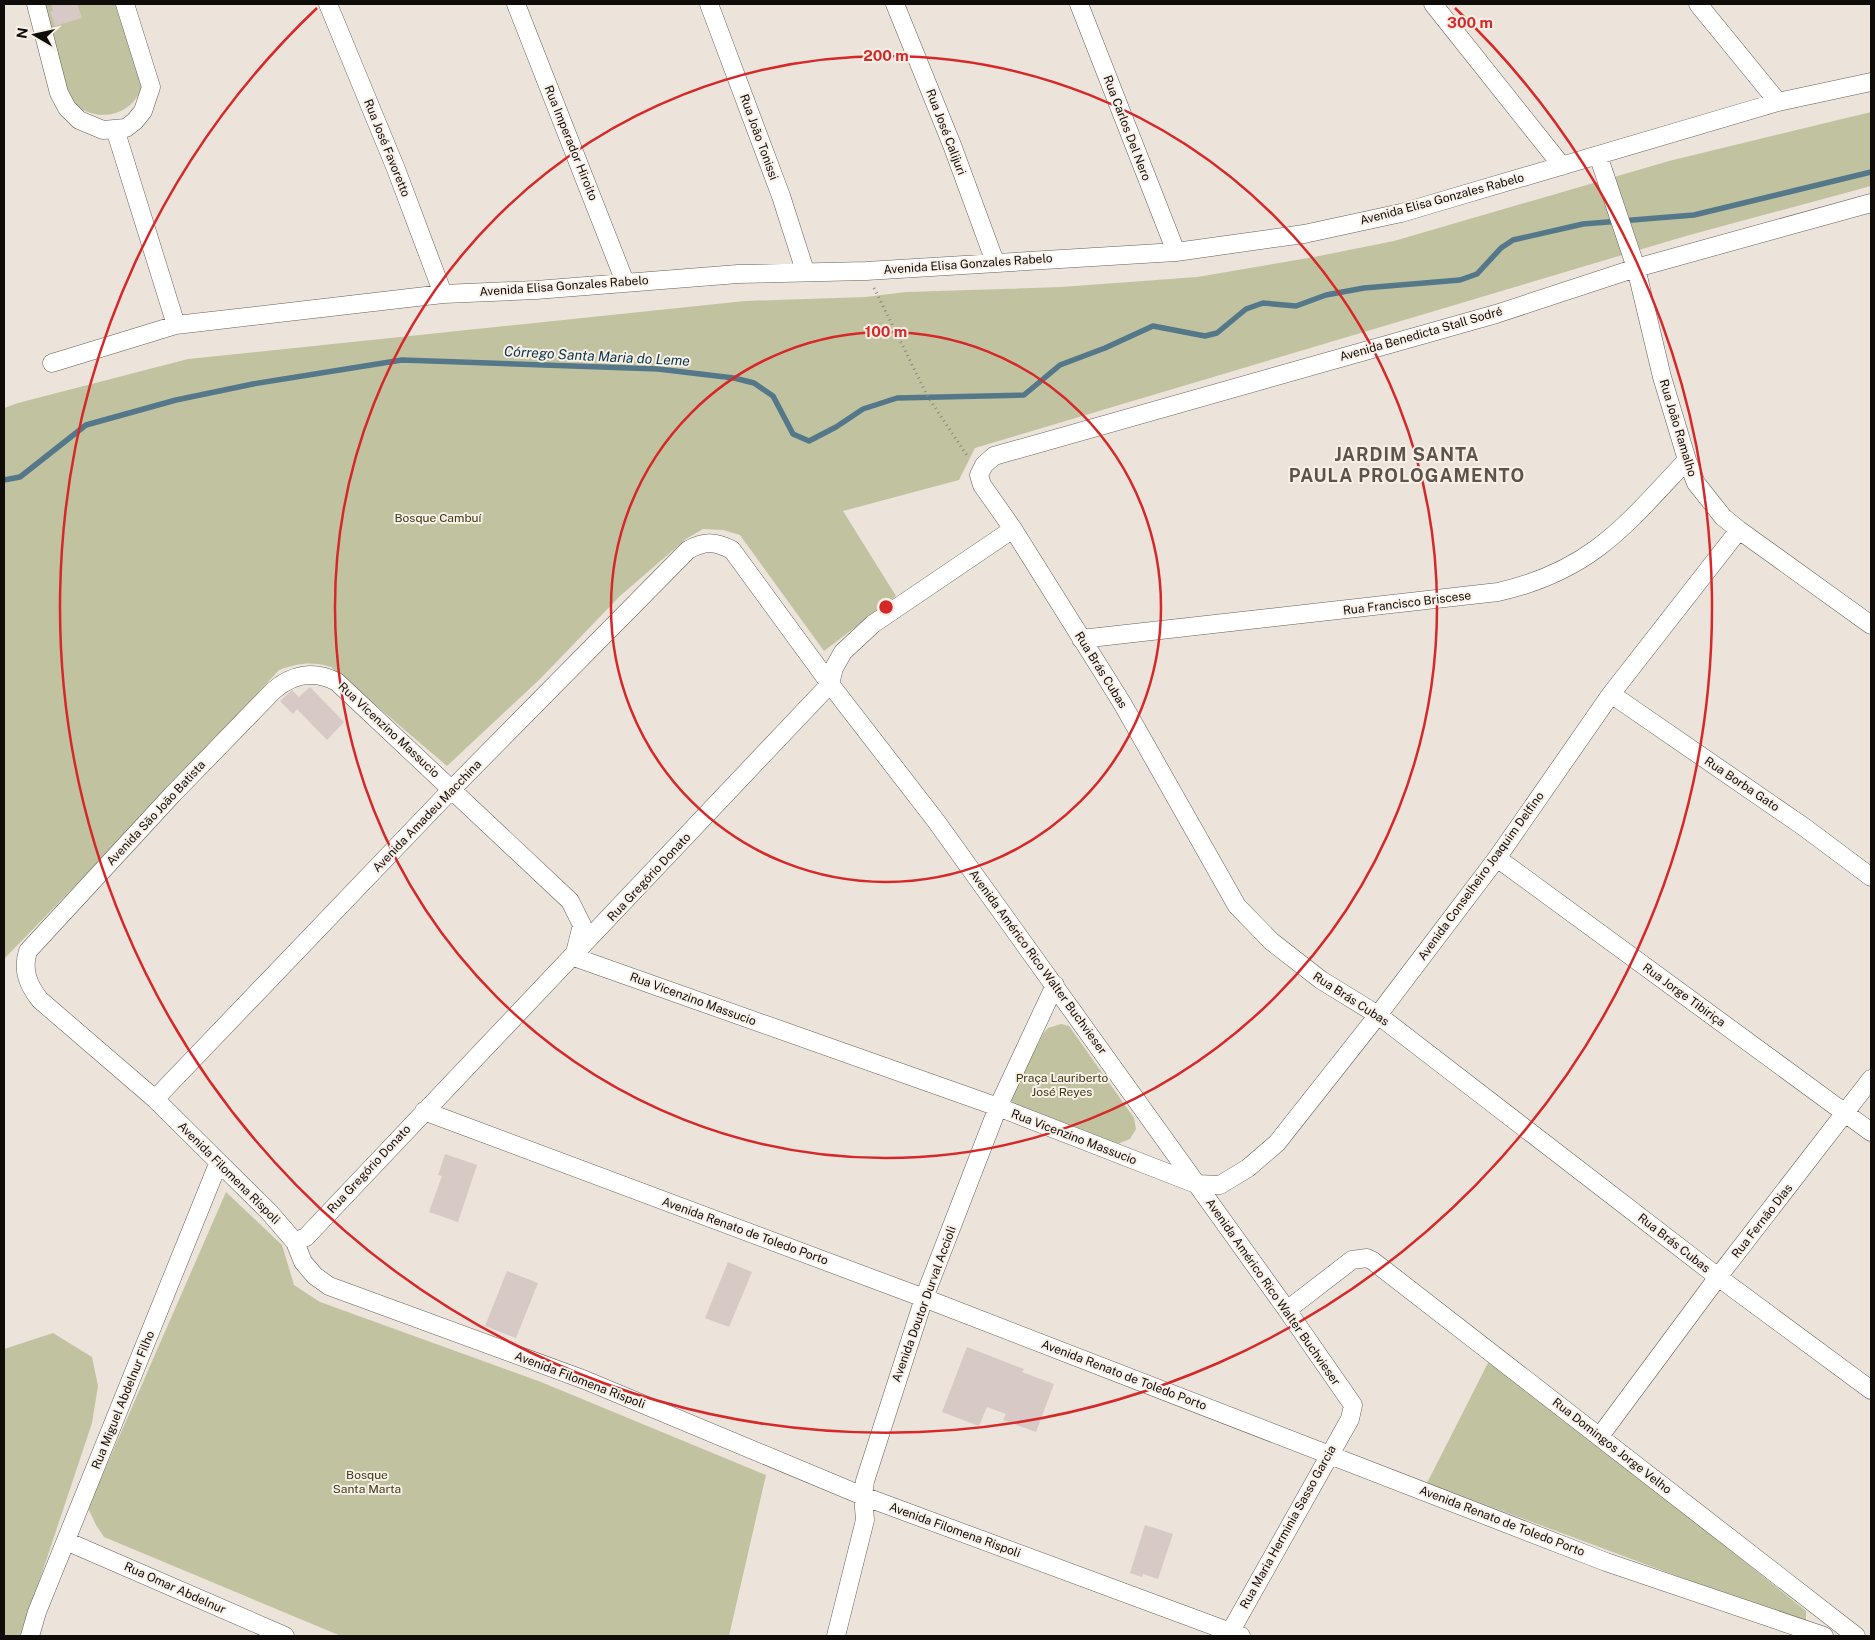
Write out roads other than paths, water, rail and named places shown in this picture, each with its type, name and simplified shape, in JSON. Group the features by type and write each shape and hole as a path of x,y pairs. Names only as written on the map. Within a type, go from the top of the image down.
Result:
{"street":[{"path":"36,4 59,93 66,108 79,120 103,130 126,128 135,121 143,111 151,87 125,4"},
{"name":"Rua José Favoretto","path":"328,4 396,169 443,294"},
{"name":"Rua Imperador Hiroito","path":"516,4 625,282"},
{"name":"Rua João Tonissi","path":"709,4 781,196 806,271"},
{"name":"Rua José Calijuri","path":"895,4 952,145 995,262"},
{"name":"Rua Carlos Del Nero","path":"1079,4 1176,252"},
{"path":"1434,4 1562,166"},
{"path":"1698,4 1778,102"},
{"name":"Avenida Elisa Gonzales Rabelo","path":"52,363 176,325 443,294 536,290 625,282 806,271 866,271 1176,252 1304,234 1401,213 1778,102 1871,82"},
{"path":"115,129 176,325"},
{"name":"Rua João Ramalho","path":"1598,155 1636,268 1662,376 1687,460 1696,483 1723,516 1739,530 1871,625"},
{"name":"Avenida Benedicta Stall Sodré","path":"980,474 984,465 994,456 1496,314 1636,268 1871,203"},
{"name":"Rua Francisco Briscese","path":"1081,639 1498,592 1516,588 1574,564 1608,542 1687,460"},
{"name":"Rua Brás Cubas","path":"980,474 982,485 1013,529 1122,703 1237,906 1270,942 1321,980 1378,1015 1718,1277 1871,1390"},
{"name":"Rua Gregório Donato","path":"295,1242 306,1237 574,957 830,684 834,668 843,652 873,624 1013,529"},
{"name":"Avenida Conselheiro Joaquim Delfino","path":"1196,1184 1220,1185 1248,1168 1276,1143 1378,1015 1497,858 1611,694 1739,530"},
{"name":"Avenida Américo Rico Walter Buchvieser","path":"706,542 720,544 732,550 739,558 830,684 936,820 1287,1310 1353,1406 1350,1419"},
{"name":"Avenida Amadeu Macchina","path":"155,1099 452,789 688,550 706,542"},
{"name":"Avenida São João Batista","path":"25,971 28,951 172,795 282,683 298,675 309,675"},
{"name":"Rua Vicenzino Massucio","path":"309,675 328,677 337,682 570,901 582,925 574,957 998,1107 1196,1184"},
{"name":"Rua Borba Gato","path":"1611,694 1804,827 1871,877"},
{"name":"Rua Jorge Tibiriça","path":"1497,858 1871,1132"},
{"name":"Avenida Filomena Rispoli","path":"25,971 30,988 40,1000 155,1099 218,1164 270,1213 295,1242 304,1262 315,1276 329,1286 585,1380 863,1496 1233,1635"},
{"name":"Avenida Doutor Durval Accioli","path":"836,1636 865,1520 863,1496 865,1480 924,1298 998,1107 1055,984"},
{"name":"Rua Fernão Dias","path":"1600,1436 1718,1277 1871,1079"},
{"name":"Avenida Renato de Toledo Porto","path":"424,1112 924,1298 1606,1562 1824,1636"},
{"name":"Rua Miguel Abdelnur Filho","path":"30,1636 66,1541 218,1164"},
{"name":"Rua Domingos Jorge Velho","path":"1287,1310 1352,1260 1367,1258 1600,1436 1856,1636"},
{"name":"Rua Maria Herminia Sasso Garcia","path":"1233,1635 1350,1419"},
{"name":"Rua Omar Abdelnur","path":"66,1541 285,1636"}],"waterway":[{"name":"Córrego Santa Maria do Leme","path":"4,480 20,477 86,425 176,400 253,384 402,360 658,369 734,378 754,383 773,396 793,434 809,441 836,427 863,409 897,398 1024,395 1060,365 1105,348 1153,326 1205,336 1217,333 1246,309 1263,303 1296,306 1326,295 1364,288 1460,280 1477,274 1501,248 1513,240 1583,224 1694,215 1871,172"}],"district":[{"name":"JARDIM SANTA PAULA PROLOGAMENTO","path":"1407,465"}],"park label":[{"name":"Bosque Cambuí","path":"438,518"},
{"name":"Praça Lauriberto José Reyes","path":"1062,1085"},
{"name":"Bosque Santa Marta","path":"367,1482"}]}
